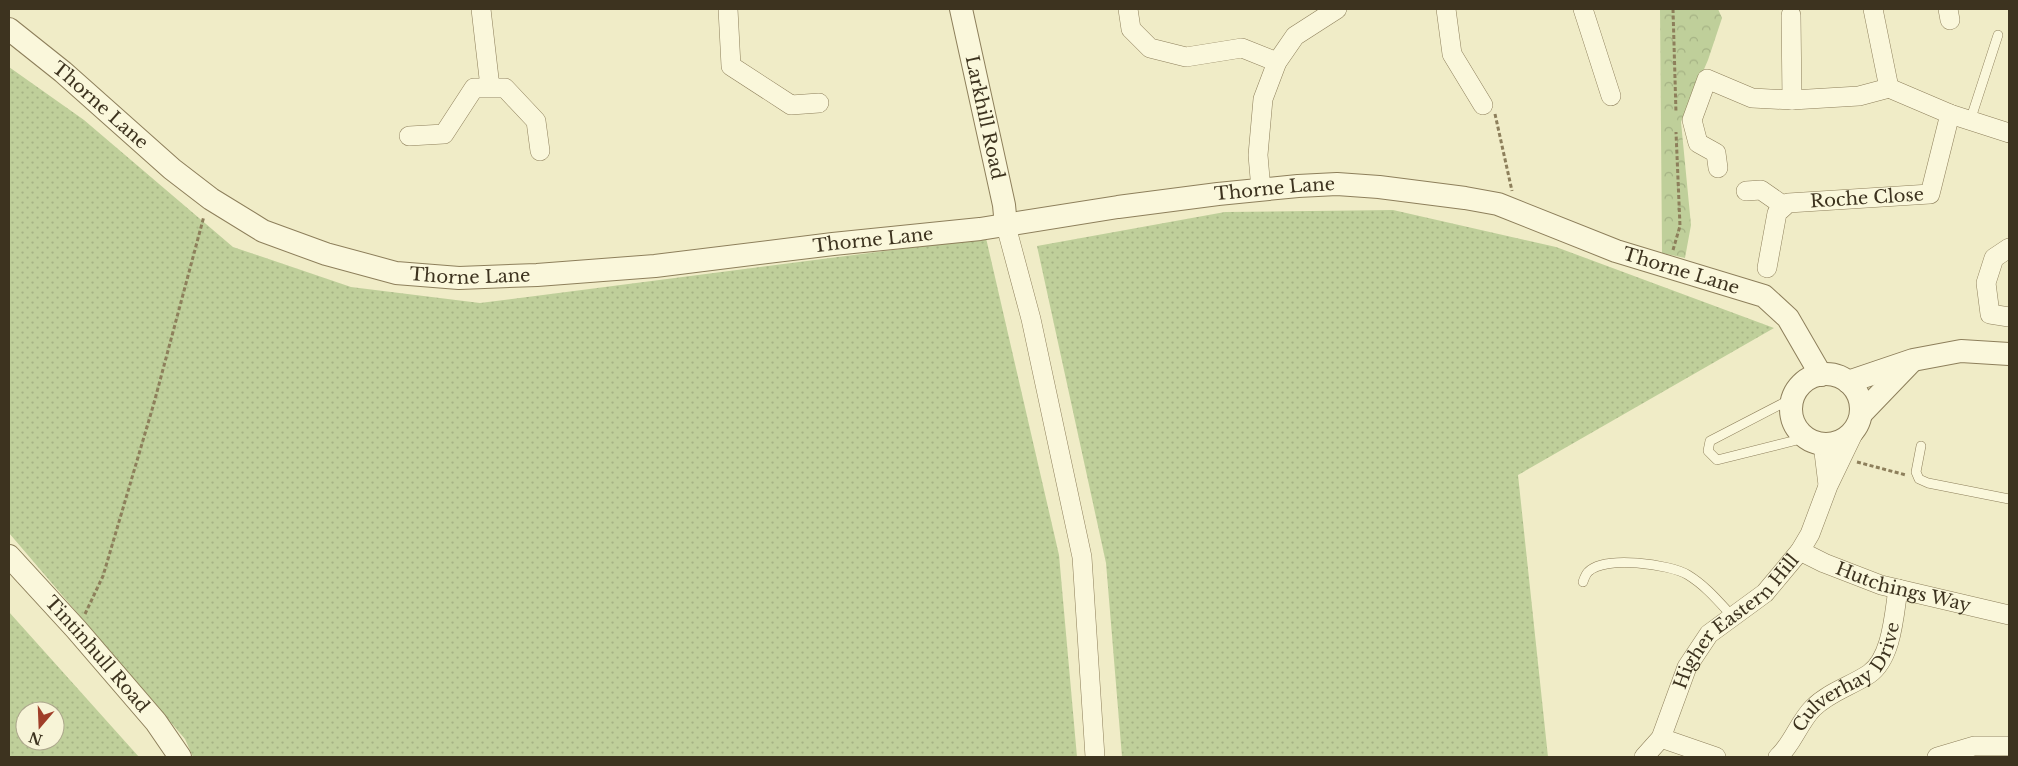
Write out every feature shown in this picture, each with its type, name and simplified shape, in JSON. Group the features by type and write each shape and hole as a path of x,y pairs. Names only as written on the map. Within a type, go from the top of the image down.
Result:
{"street":[{"path":"482,9 490,87"},
{"path":"728,9 731,66 791,105 819,103"},
{"name":"Larkhill Road","path":"961,9 1004,205 1006,226"},
{"path":"1128,9 1132,29 1150,48 1186,57 1242,48 1277,62"},
{"path":"1261,190 1258,156 1263,99 1277,62 1295,36 1337,9"},
{"path":"1446,9 1452,54 1483,105"},
{"path":"1583,9 1611,96"},
{"path":"1873,9 1889,88"},
{"path":"1791,15 1792,100"},
{"name":"Thorne Lane","path":"9,29 63,72 172,169 211,199 263,231 326,254 396,273 459,278 537,275 655,266 1006,226 1170,200 1261,190 1337,184 1379,187 1498,204 1616,250 1764,296 1788,318 1821,375"},
{"path":"1718,168 1716,153 1698,143 1692,120 1707,79 1752,98 1792,100 1859,96 1889,88 1950,114 2009,133"},
{"path":"409,136 444,134 474,88 505,88 536,120 540,151"},
{"name":"Roche Close","path":"1767,268 1777,213 1788,203 1930,194 1950,114"},
{"name":"Roche Close","path":"1746,191 1761,190 1784,206"},
{"path":"1006,226 1031,319 1082,557 1095,757"},
{"path":"2009,248 1994,258 1986,283 1990,314 2009,317"},
{"path":"1788,318 1797,364 1796,393 1791,410 1794,422 1814,441 1835,444 1845,439 1912,360"},
{"path":"1848,382 1912,360 1961,351 2009,354"},
{"path":"1796,393 1805,382 1821,375 1831,374 1848,382 1856,390 1861,402 1858,423"},
{"name":"Higher Eastern Hill","path":"1644,757 1661,738 1687,667 1709,634 1764,593 1800,551 1813,526 1828,486 1858,423"},
{"name":"Higher Eastern Hill","path":"1814,441 1828,486"},
{"name":"Hutchings Way","path":"1800,551 1854,576 1898,589 2009,615"},
{"name":"Tintinhull Road","path":"9,556 76,629 156,722 174,754"},
{"name":"Culverhay Drive","path":"1778,757 1785,750 1805,717 1818,703 1869,674 1880,663 1887,646 1898,589"},
{"path":"1661,738 1716,757"},
{"path":"1937,757 1974,746 2009,746"}],"lane":[{"path":"1970,121 1998,35"},
{"path":"1796,393 1710,441 1708,451 1717,460 1814,441"},
{"path":"1921,446 1916,472 1919,479 1928,483 2009,499"},
{"path":"1583,582 1588,572 1596,567 1606,565 1654,564 1672,568 1688,575 1707,589 1733,617"}],"path":[{"path":"1673,9 1676,118"},
{"path":"1483,105 1494,112 1516,211"},
{"path":"1668,266 1680,226 1676,128"},
{"path":"76,629 103,576 154,403 205,212 211,199"},
{"path":"1841,458 1919,479"}],"green space":[{"path":"1660,9 1718,9 1722,18 1708,60 1681,122 1691,225 1685,258 1662,253"},
{"path":"9,67 84,120 233,247 351,287 480,303 986,238 1059,555 1077,757 193,757 185,739 9,533"},
{"path":"1393,210 1556,247 1774,328 1518,475 1548,757 1122,757 1106,563 1037,246 1225,212"},
{"path":"9,612 139,757 9,757"}]}
